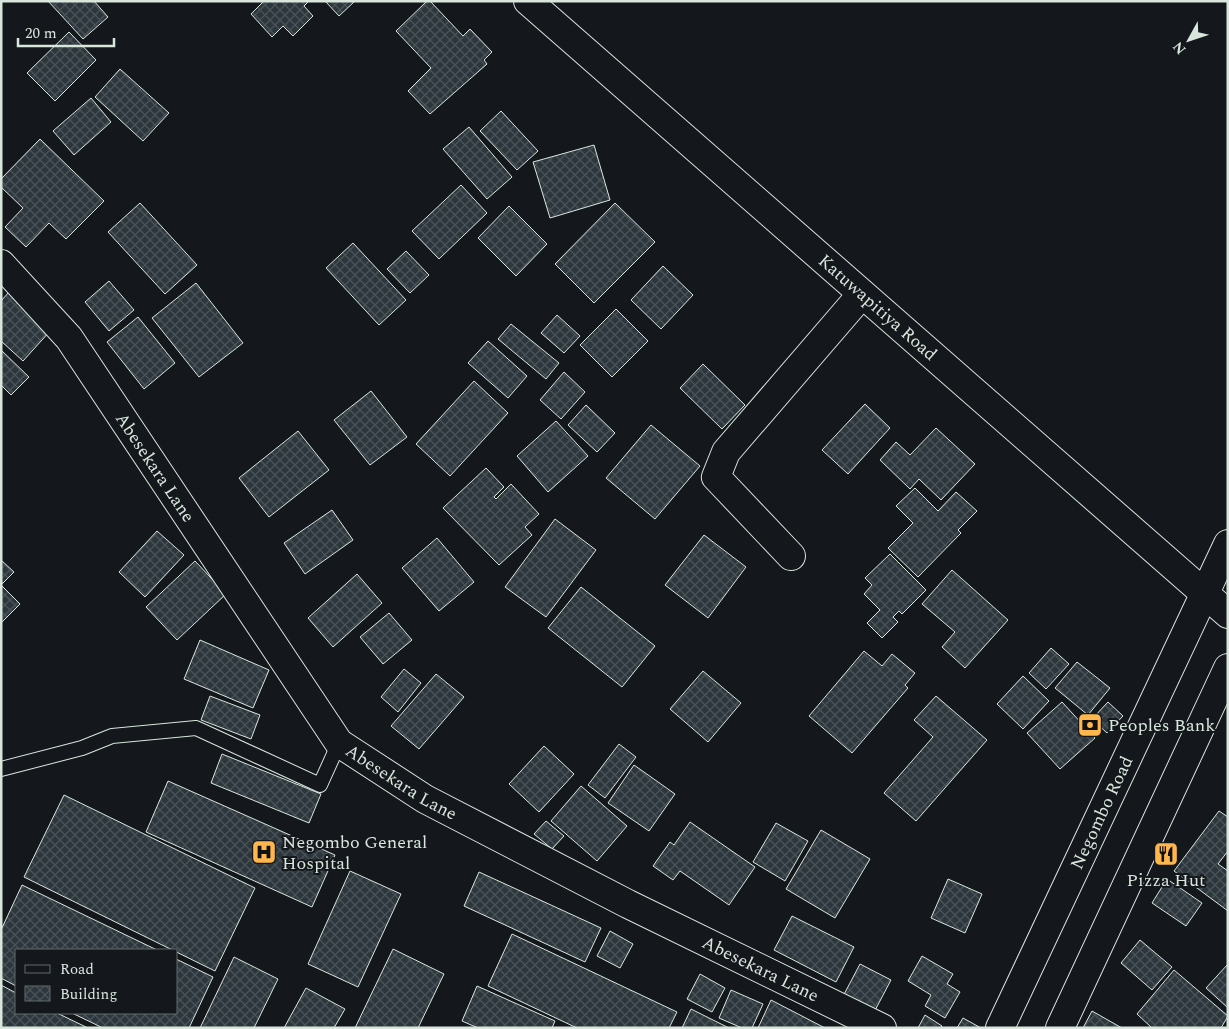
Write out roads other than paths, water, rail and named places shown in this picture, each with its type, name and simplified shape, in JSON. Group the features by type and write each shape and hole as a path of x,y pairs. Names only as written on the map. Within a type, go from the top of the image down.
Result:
{"main road":[{"name":"Katuwapitiya Road","path":"528,1 1228,614"},
{"name":"Abesekara Lane","path":"1,264 70,338 339,743 425,799 628,904 882,1028"},
{"path":"791,556 716,477 726,452 862,294"},
{"name":"Negombo Road","path":"1000,1028 1228,544"},
{"path":"1060,1028 1228,668"}],"lane":[{"path":"1,769 82,748 112,736 196,728 320,785 339,743"}],"place":[{"name":"Peoples Bank","path":"1090,725"},
{"name":"Negombo General Hospital","path":"264,852"},
{"name":"Pizza Hut","path":"1166,854"}]}
